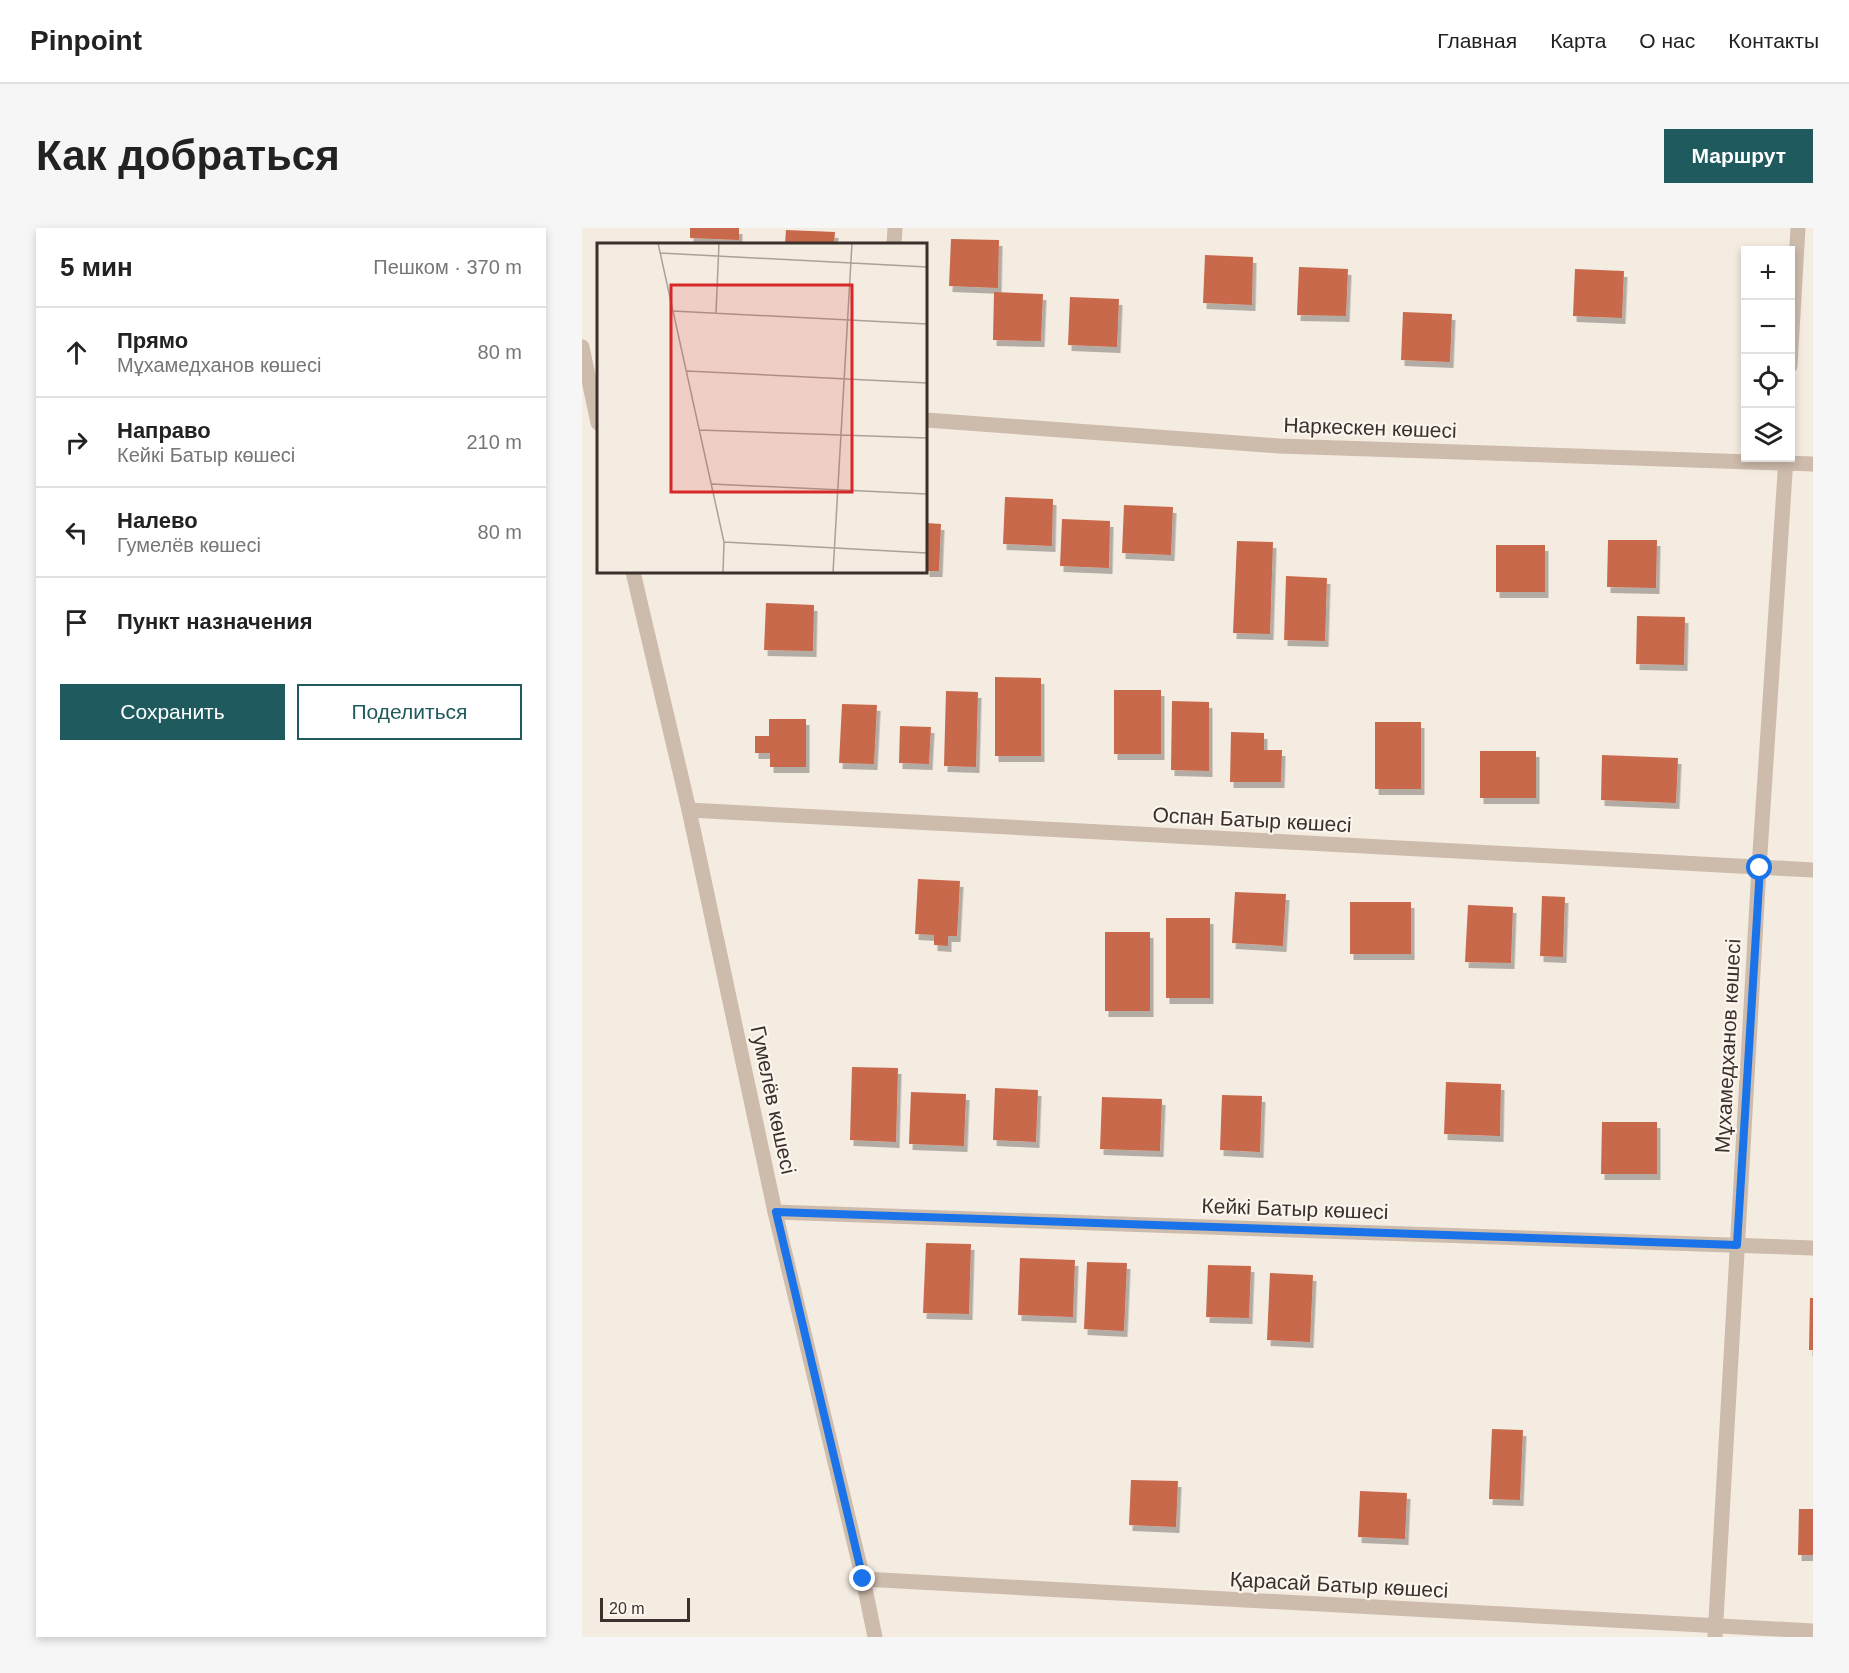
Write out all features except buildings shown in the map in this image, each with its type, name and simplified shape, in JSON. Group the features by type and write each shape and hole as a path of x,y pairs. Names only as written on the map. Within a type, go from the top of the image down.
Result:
{"street":[{"path":"894,243 895,228"},
{"path":"1792,354 1798,228"},
{"path":"582,347 597,406"},
{"name":"Наркескен көшесі","path":"927,420 1279,446 1741,459"},
{"name":"Наркескен көшесі","path":"1795,461 1813,464"},
{"name":"Мұхамедханов көшесі","path":"1715,1632 1786,462"},
{"name":"Гумелёв көшесі","path":"633,573 689,810 776,1212 875,1637"},
{"name":"Оспан Батыр көшесі","path":"689,810 1813,870"},
{"name":"Кейкі Батыр көшесі","path":"776,1212 1813,1248"},
{"name":"Қарасай Батыр көшесі","path":"863,1579 1715,1632 1813,1631"}],"route":[{"path":"863,1579 776,1212 1737,1245 1760,868"}]}
